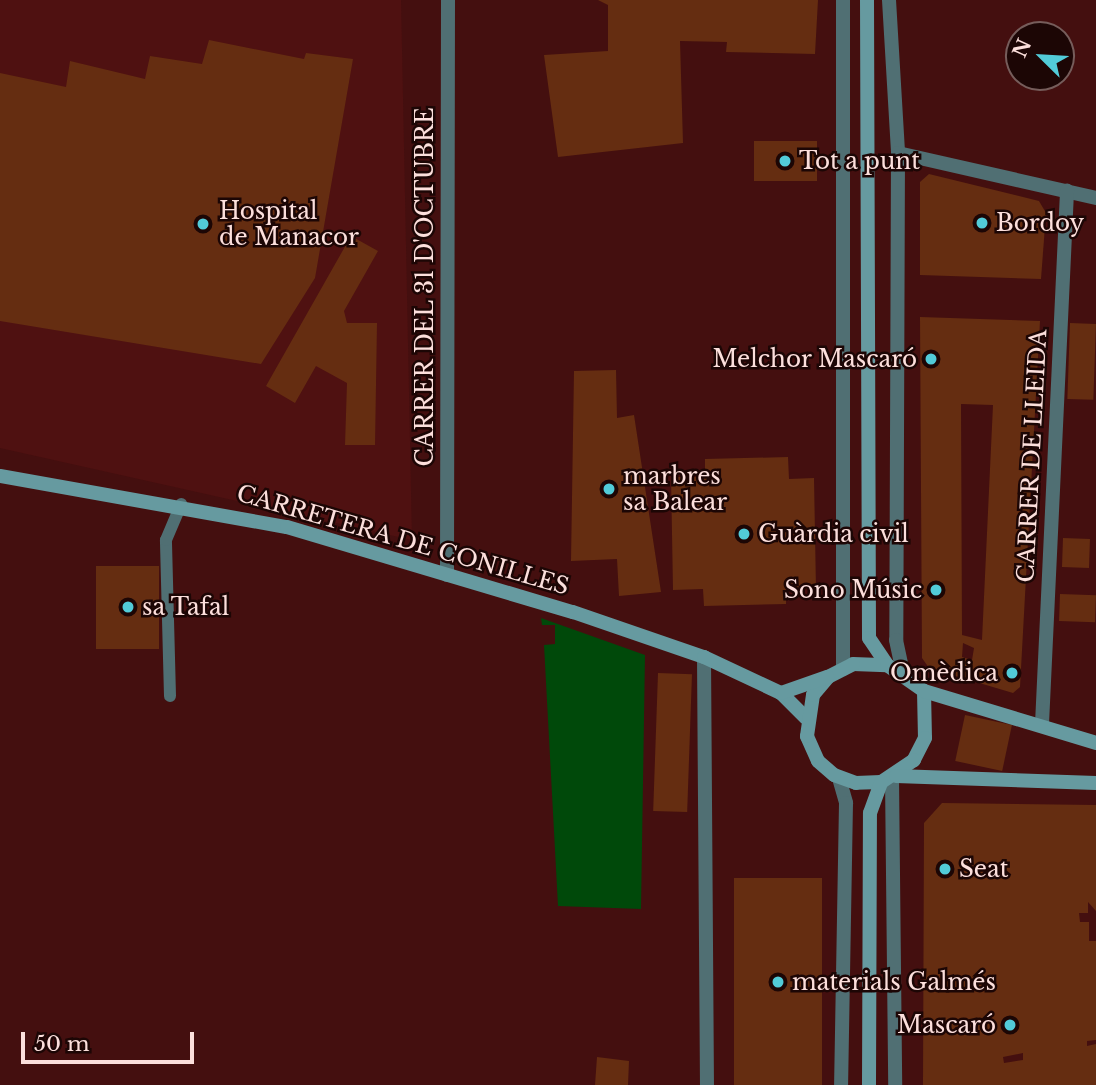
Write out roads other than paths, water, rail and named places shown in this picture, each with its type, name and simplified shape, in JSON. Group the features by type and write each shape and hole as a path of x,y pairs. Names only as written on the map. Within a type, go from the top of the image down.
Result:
{"main road":[{"path":"867,0 869,638 887,665"},
{"name":"CARRETERA DE CONILLES","path":"0,476 181,504 287,527 447,575 704,657 781,693 806,718"},
{"path":"781,693 828,677 848,666 869,638"},
{"path":"848,666 887,665 903,672 924,691 1042,723 1096,743"},
{"path":"828,677 813,695 806,718 818,761 839,778 856,783 890,779 1096,783"},
{"path":"870,813 890,779 914,760 925,738 924,691"},
{"path":"856,783 870,813 869,1085"}],"street":[{"name":"CARRER DEL 31 D'OCTUBRE","path":"447,575 448,0"},
{"path":"843,0 848,666"},
{"path":"889,0 898,153 895,640 903,672"},
{"path":"898,153 1096,198"},
{"name":"CARRER DE LLEIDA","path":"1042,723 1067,191"},
{"path":"704,657 707,1085"},
{"path":"839,778 846,803 841,1085"},
{"path":"890,779 895,1085"}],"lane":[{"path":"170,696 166,540 181,504"}],"place":[{"name":"Tot a punt","path":"785,161"},
{"name":"Bordoy","path":"982,223"},
{"name":"Hospital de Manacor","path":"203,224"},
{"name":"Melchor Mascaró","path":"931,359"},
{"name":"marbres sa Balear","path":"609,489"},
{"name":"Guàrdia civil","path":"744,534"},
{"name":"Sono Músic","path":"936,590"},
{"name":"sa Tafal","path":"128,607"},
{"name":"Omèdica","path":"1012,673"},
{"name":"Seat","path":"945,869"},
{"name":"materials Galmés","path":"778,982"},
{"name":"Mascaró","path":"1010,1025"}]}
